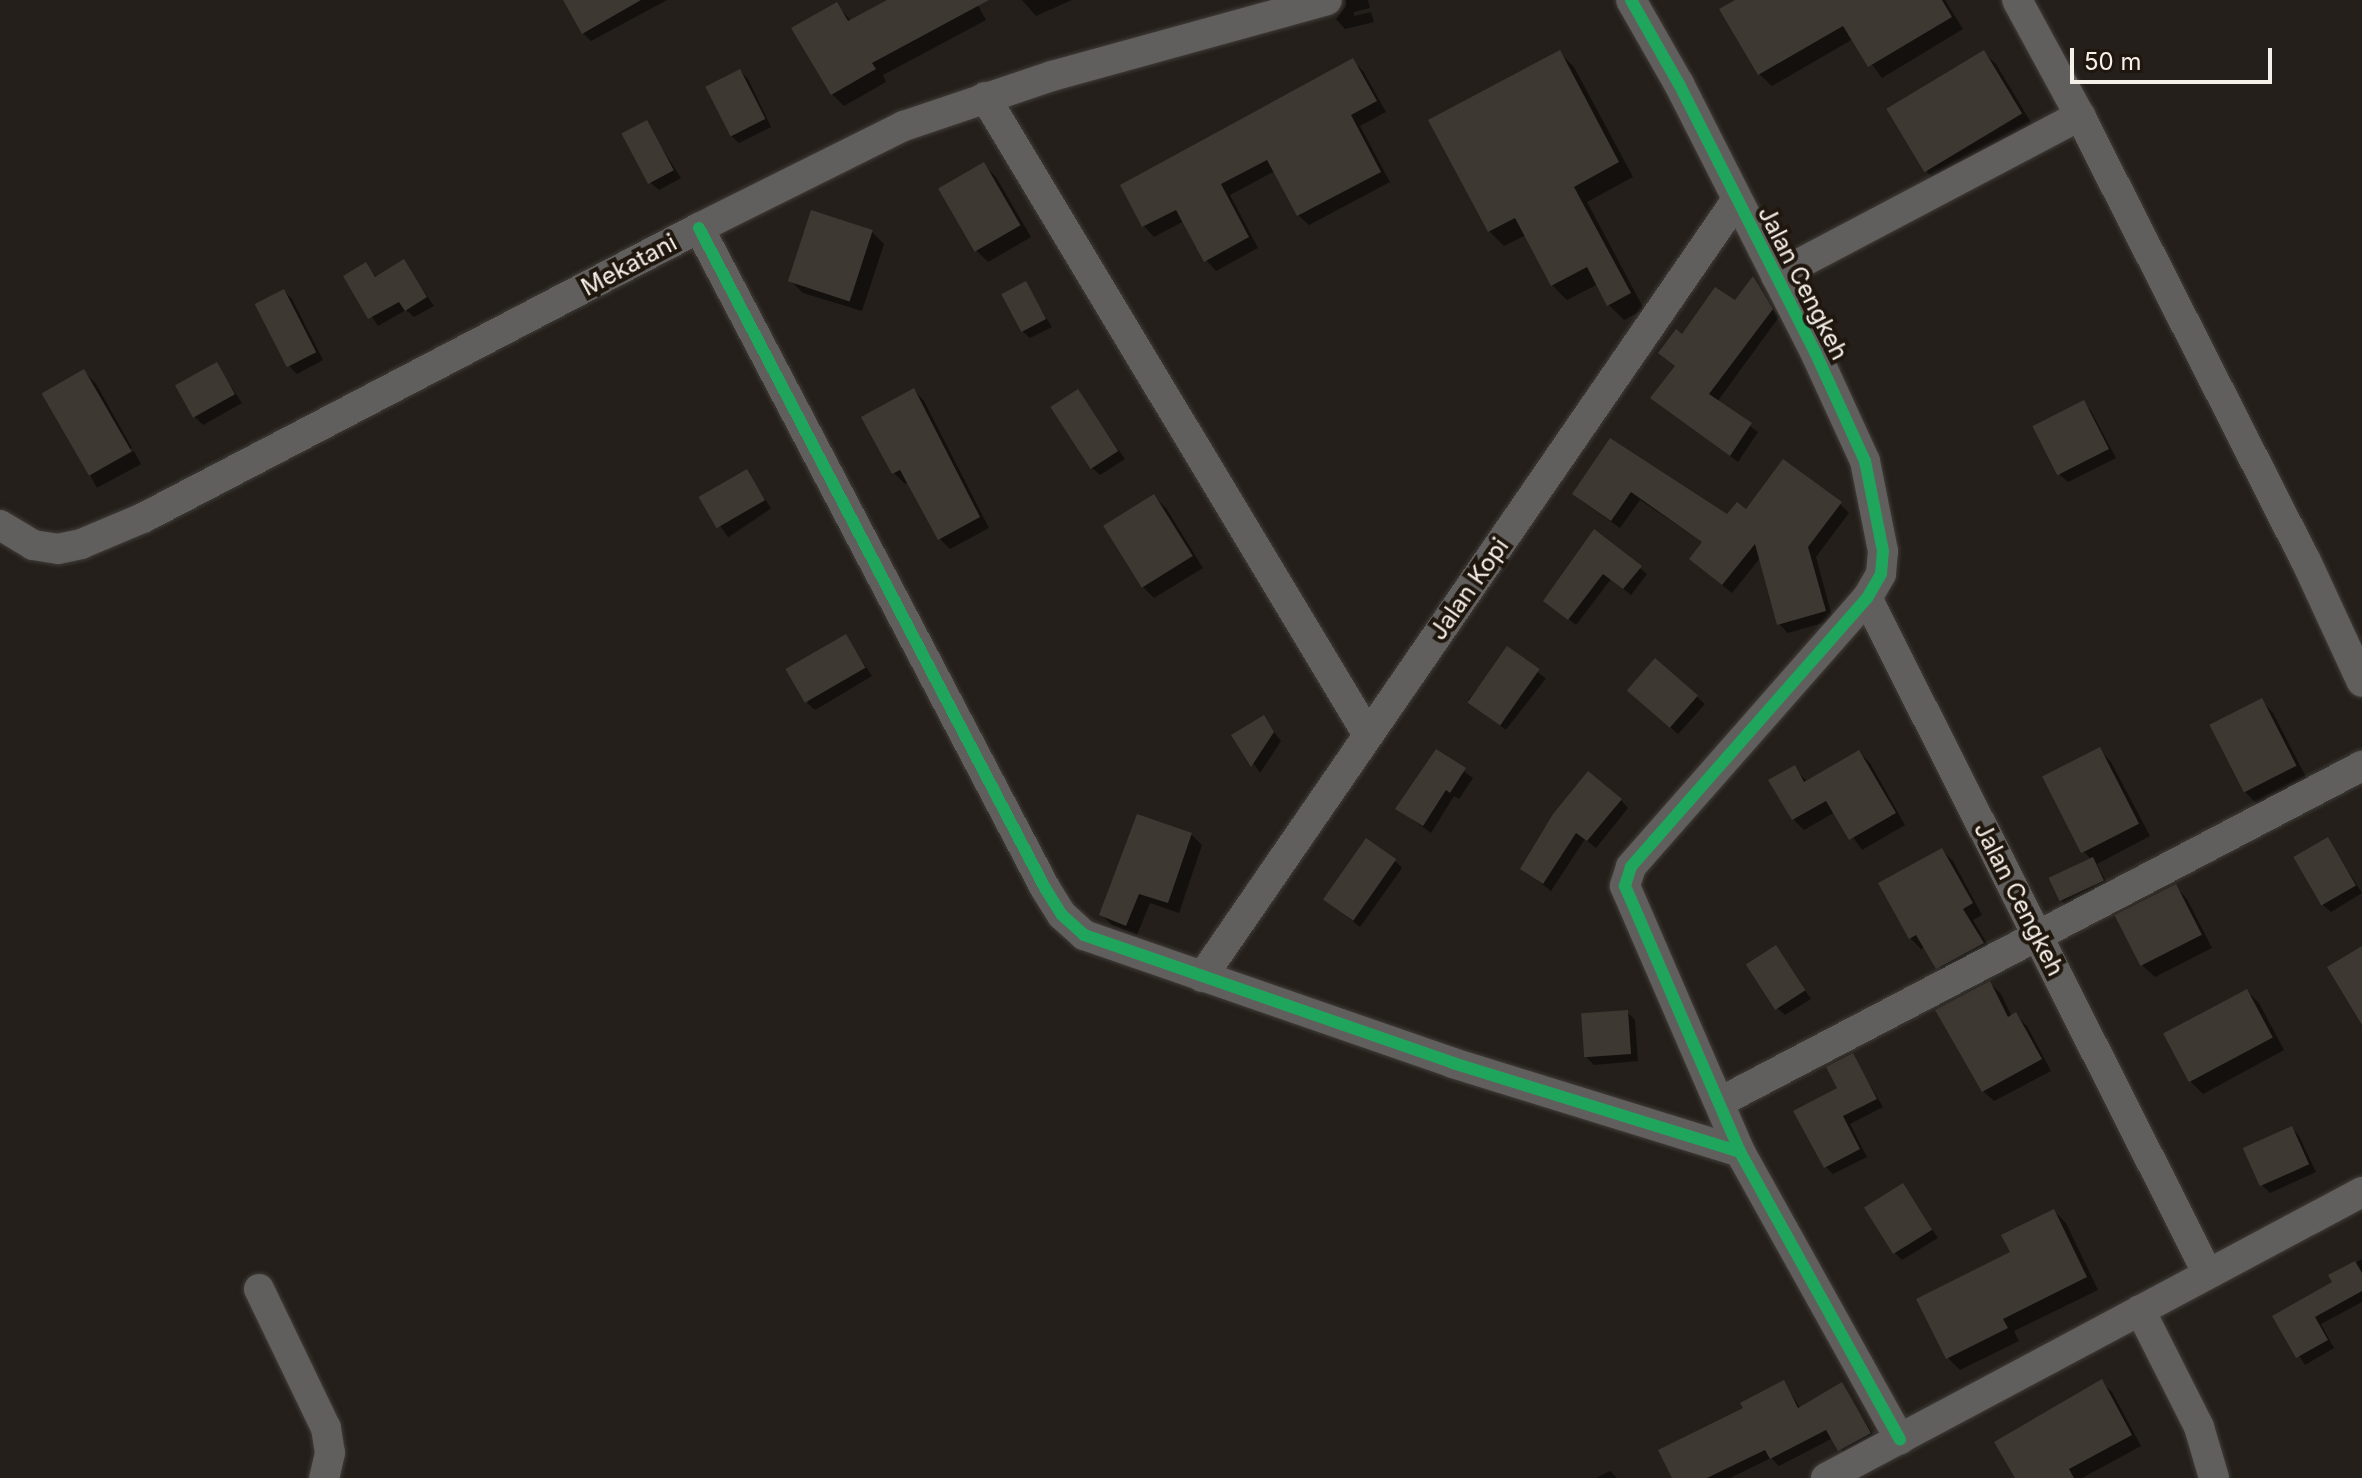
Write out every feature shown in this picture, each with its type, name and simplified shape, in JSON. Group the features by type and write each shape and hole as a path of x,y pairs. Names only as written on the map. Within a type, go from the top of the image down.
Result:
{"street":[{"name":"Mekatani","path":"0,525 33,545 58,549 81,544 143,518 699,228 904,126 985,97 1327,0"},
{"name":"Jalan Cengkeh","path":"1631,0 1679,84 1865,461 1883,551 1881,574 1867,598 2208,1274"},
{"path":"2017,0 2080,116 2306,561 2362,682"},
{"path":"985,97 1368,735"},
{"path":"1776,276 2080,116"},
{"name":"Jalan Kopi","path":"1202,977 1736,201"},
{"path":"699,228 1045,888 1062,915 1084,935 1453,1063 1740,1152"},
{"path":"1867,598 1631,867 1625,886 1740,1152 1900,1440"},
{"path":"1720,1102 2362,766"},
{"path":"1826,1478 2362,1192"},
{"path":"259,1289 326,1428 330,1453 324,1478"},
{"path":"2140,1310 2199,1427 2214,1478"}],"building":[{"path":"563,0 641,0 582,34"},
{"path":"887,0 989,0 872,63 876,69 831,95 791,28 837,2 848,21"},
{"path":"1735,0 1942,0 1952,17 1868,67 1843,26 1758,75 1719,9"},
{"path":"1560,50 1619,162 1574,187 1631,293 1607,306 1587,267 1551,286 1515,218 1488,232 1428,120"},
{"path":"1984,50 2022,113 1924,172 1886,109"},
{"path":"1353,58 1377,101 1351,115 1381,172 1297,216 1267,160 1221,184 1249,237 1204,262 1176,210 1142,227 1120,185"},
{"path":"740,69 765,119 731,137 705,87"},
{"path":"647,120 674,170 648,184 621,134"},
{"path":"984,162 1020,225 975,252 938,188"},
{"path":"811,210 873,230 850,301 788,281"},
{"path":"404,259 427,297 405,311 399,302 368,319 343,276 366,262 375,277"},
{"path":"1753,276 1773,309 1709,394 1752,423 1730,456 1650,398 1675,366 1658,353 1676,329 1682,334 1715,287 1735,300"},
{"path":"1026,281 1046,319 1021,332 1001,294"},
{"path":"284,289 316,352 287,367 255,304"},
{"path":"217,362 235,394 193,418 175,385"},
{"path":"84,369 132,451 89,476 42,394"},
{"path":"914,388 980,517 938,540 900,470 892,474 861,417"},
{"path":"1078,389 1118,451 1091,469 1050,407"},
{"path":"2084,400 2109,449 2057,475 2032,426"},
{"path":"1610,438 1727,514 1737,502 1746,509 1783,459 1842,502 1808,547 1826,611 1777,625 1755,544 1722,585 1689,559 1702,542 1631,492 1611,521 1572,494"},
{"path":"747,469 765,500 717,528 699,497"},
{"path":"1154,494 1193,556 1142,588 1103,526"},
{"path":"1594,529 1642,566 1623,589 1603,574 1568,620 1543,601"},
{"path":"846,634 866,668 805,703 785,669"},
{"path":"1507,646 1540,669 1500,725 1467,703"},
{"path":"1655,658 1698,695 1670,728 1627,690"},
{"path":"2262,698 2297,766 2244,793 2209,725"},
{"path":"1264,715 1274,732 1251,767 1231,735"},
{"path":"2100,747 2139,824 2081,853 2042,777"},
{"path":"1436,749 1466,768 1450,793 1446,790 1423,826 1395,809"},
{"path":"1859,750 1896,813 1849,840 1826,801 1792,820 1768,780 1795,765 1804,782"},
{"path":"1588,771 1622,799 1587,841 1576,833 1543,884 1520,869 1553,814"},
{"path":"1137,814 1192,833 1168,903 1139,894 1126,926 1099,915"},
{"path":"2328,837 2356,885 2321,905 2293,857"},
{"path":"1366,838 1396,859 1353,921 1323,899"},
{"path":"1942,848 1973,903 1963,909 1984,943 1936,969 1916,935 1909,939 1878,883"},
{"path":"2093,857 2104,881 2060,901 2049,878"},
{"path":"2176,884 2202,935 2140,966 2115,915"},
{"path":"1776,945 1805,990 1775,1010 1746,965"},
{"path":"2362,946 2362,1025 2327,967"},
{"path":"1990,981 2008,1017 2016,1012 2042,1059 1982,1092 1935,1010"},
{"path":"2247,989 2273,1038 2189,1082 2163,1034"},
{"path":"1628,1010 1631,1054 1584,1057 1581,1013"},
{"path":"1853,1053 1877,1099 1843,1116 1860,1149 1824,1168 1793,1111 1837,1088 1826,1067"},
{"path":"2292,1126 2309,1164 2260,1186 2243,1148"},
{"path":"1903,1183 1932,1230 1893,1254 1864,1207"},
{"path":"2054,1209 2087,1277 2003,1319 2008,1328 1946,1359 1916,1299 2010,1252 2001,1235"},
{"path":"2355,1261 2362,1273 2362,1291 2315,1317 2328,1340 2296,1358 2272,1316 2332,1282 2328,1275"},
{"path":"2102,1379 2132,1435 2069,1469 2074,1478 2015,1478 1994,1442"},
{"path":"1784,1380 1798,1408 1842,1382 1871,1433 1838,1451 1826,1430 1770,1459 1765,1450 1707,1478 1672,1478 1658,1450 1743,1408 1740,1403"}],"cycle path":[{"path":"1631,0 1679,84 1815,352 1865,461 1883,551 1881,574 1867,598 1631,867 1625,886 1740,1152 1900,1440"},
{"path":"699,228 1045,888 1062,915 1084,935 1453,1063 1740,1152"}]}
